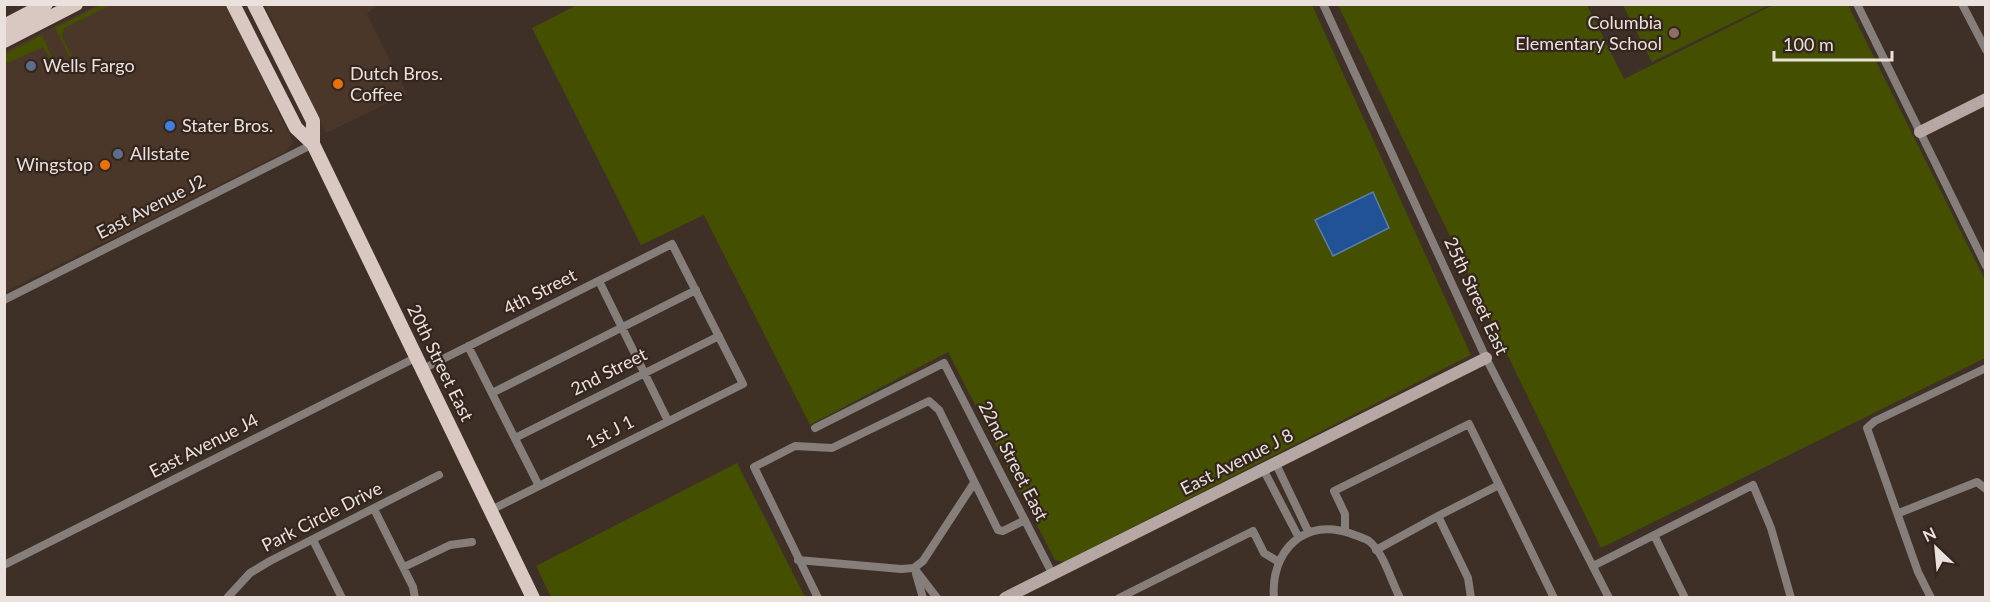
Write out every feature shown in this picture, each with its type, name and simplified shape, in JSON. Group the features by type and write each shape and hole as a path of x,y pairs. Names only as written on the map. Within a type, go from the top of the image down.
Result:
{"main road":[{"path":"4,41 38,16 46,4"},
{"path":"4,33 27,20 38,16 44,17 58,4"},
{"path":"4,26 76,4"},
{"name":"20th Street East","path":"232,4 296,128 313,144 533,597"},
{"name":"20th Street East","path":"254,4 313,121 313,144"},
{"path":"262,61 275,65 293,98 304,104"}],"street":[{"name":"25th Street East","path":"1323,4 1486,358 1610,597"},
{"path":"1857,4 1986,266"},
{"path":"1962,4 1986,50"},
{"path":"1920,132 1986,99"},
{"name":"East Avenue J2","path":"4,300 313,144"},
{"name":"4th Street","path":"420,363 468,346 672,244 696,290"},
{"path":"599,281 668,421"},
{"path":"492,393 696,290 718,336"},
{"name":"2nd Street","path":"515,438 718,336"},
{"name":"1st J 1","path":"491,510 743,384 718,336"},
{"path":"468,346 539,486"},
{"name":"East Avenue J 8","path":"1005,597 1486,358"},
{"name":"East Avenue J4","path":"4,565 420,363"},
{"name":"22nd Street East","path":"816,428 944,363 1053,575"},
{"path":"1931,597 1918,572 1867,428 1875,421 1986,368"},
{"path":"818,597 754,467 795,446 831,448 929,401 939,411 998,530 1003,531 1025,520"},
{"path":"1345,531 1345,514 1334,491 1468,424 1554,597"},
{"path":"1275,462 1308,531"},
{"path":"1263,469 1298,536"},
{"name":"Park Circle Drive","path":"227,597 250,573 439,475"},
{"path":"1899,513 1931,502 1967,484 1977,482 1986,489"},
{"path":"798,560 901,570 914,568 923,561 974,483"},
{"path":"1376,550 1499,485"},
{"path":"1593,566 1753,485 1771,528 1791,597"},
{"path":"374,509 404,567 415,597"},
{"path":"1438,516 1468,578 1471,597"},
{"path":"1119,597 1253,531 1264,553 1279,562"},
{"path":"1273,597 1273,578 1279,562 1298,536 1308,531 1345,531 1368,540 1376,550 1400,597"},
{"path":"1654,535 1685,597"},
{"path":"313,540 342,597"},
{"path":"404,567 450,545 472,542"},
{"path":"914,568 923,597"},
{"path":"914,568 937,597"}],"shaded area":[{"path":"97,5 227,5 293,142 285,152 5,292 5,51"},
{"path":"265,5 378,5 367,14 407,94 326,133"}],"green space":[{"path":"103,4 111,5 64,28 62,37 75,63 83,61 73,64 55,28"},
{"path":"579,4 1312,5 1471,355 1064,562 1055,560 948,352 810,425 704,215 641,245 532,28"},
{"path":"1338,5 1587,5 1624,79 1773,5 1848,5 1985,280 1985,358 1601,548"},
{"name":"Columbia Elementary School","path":"1623,5 1769,5 1652,62"},
{"path":"42,35 59,73 43,47 5,64 5,54"},
{"path":"737,463 805,597 551,597 536,566"}],"water":[{"path":"1373,192 1389,228 1333,256 1315,220"}],"place":[{"name":"Columbia Elementary School","path":"1674,33"},
{"name":"Wells Fargo","path":"31,66"},
{"name":"Dutch Bros. Coffee","path":"338,84"},
{"name":"Stater Bros.","path":"170,126"},
{"name":"Allstate","path":"118,154"},
{"name":"Wingstop","path":"105,165"}]}
